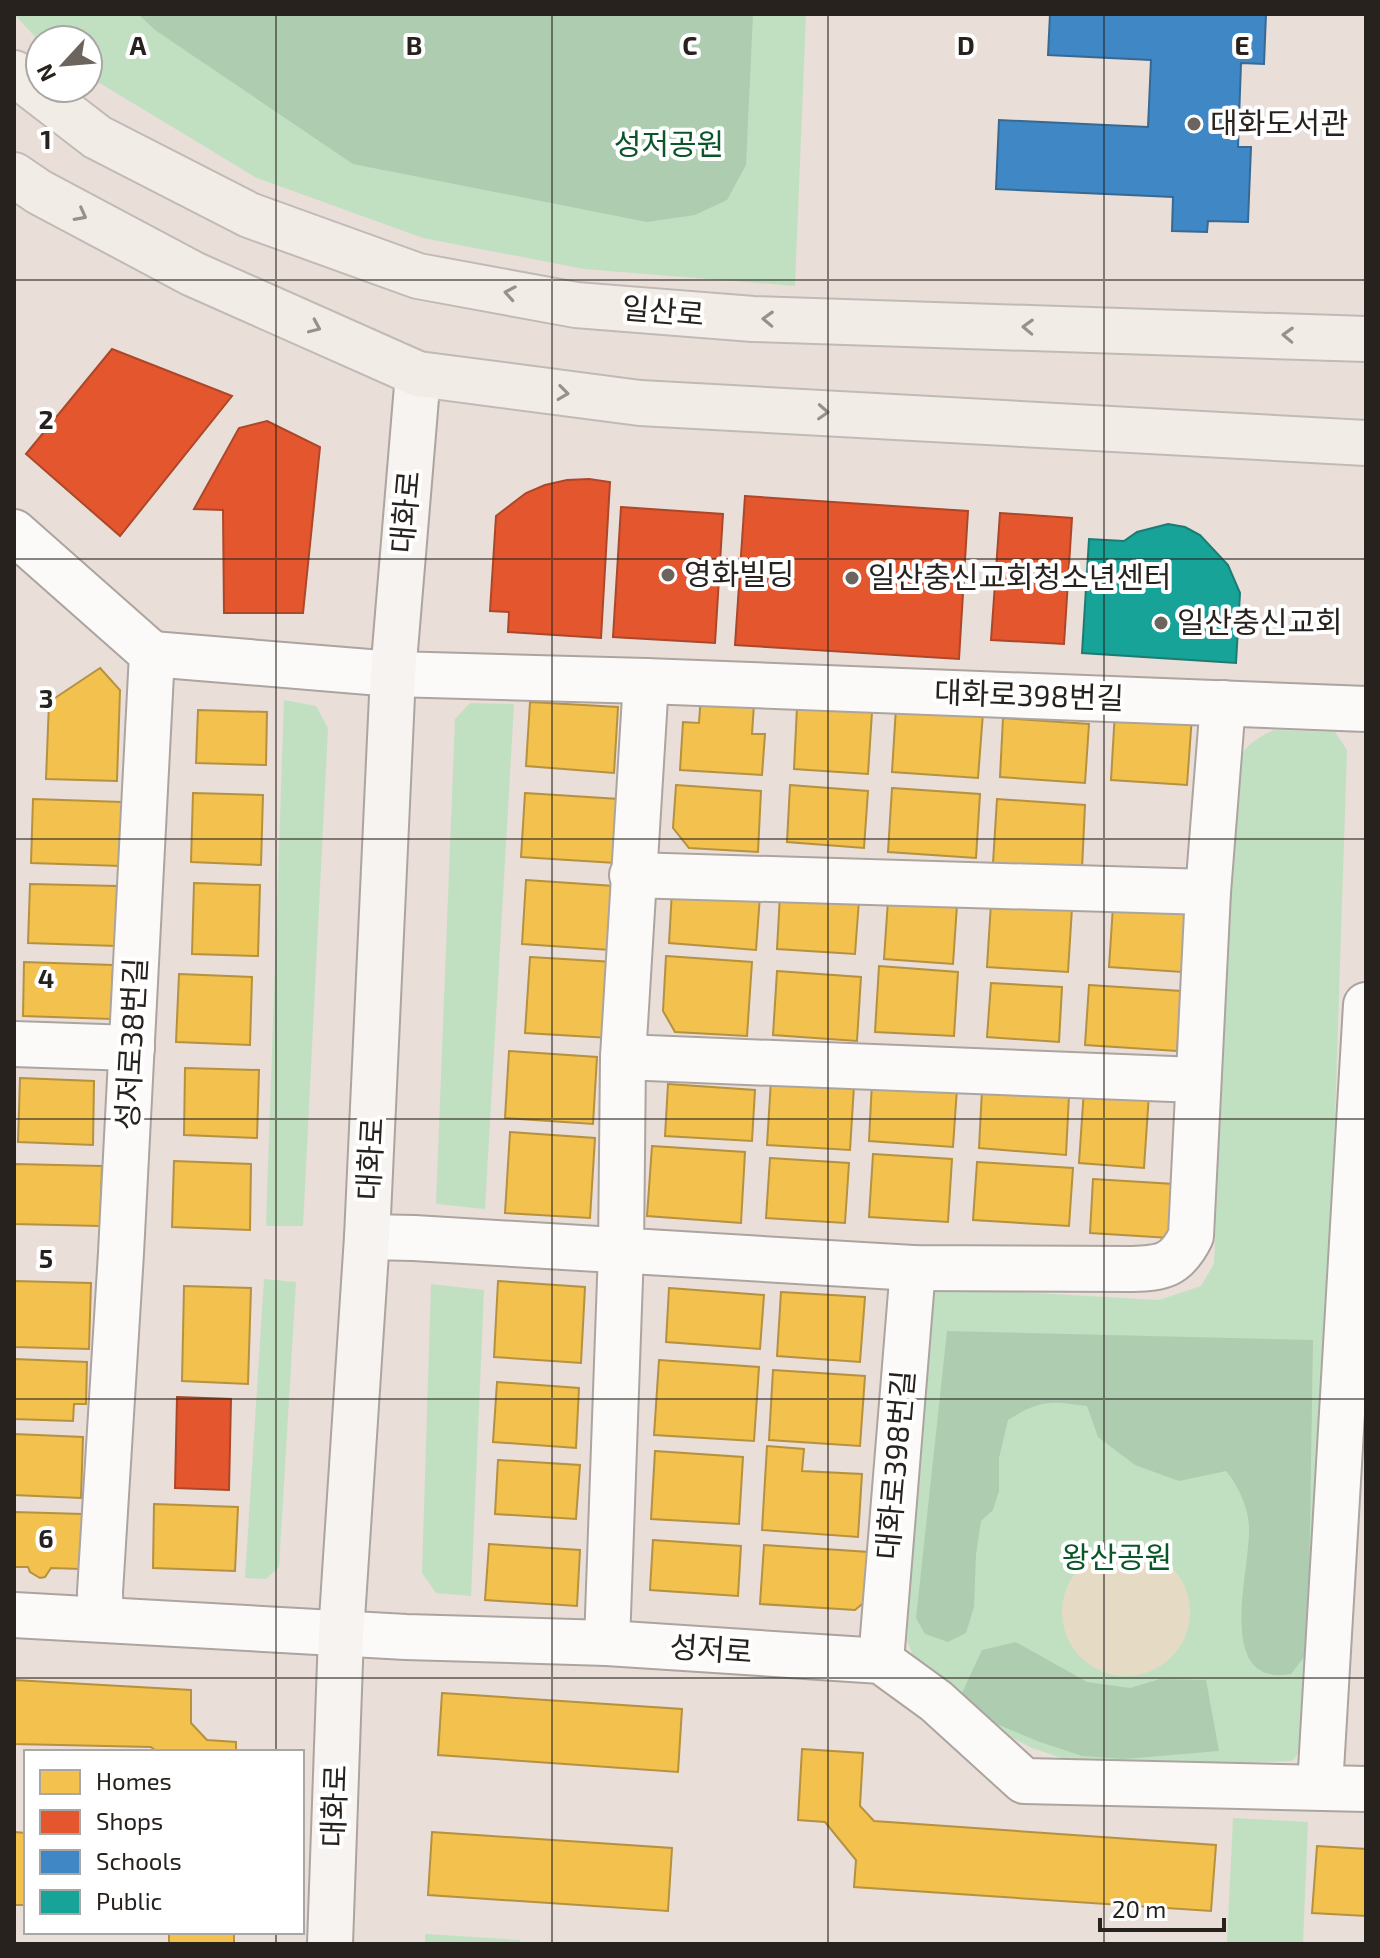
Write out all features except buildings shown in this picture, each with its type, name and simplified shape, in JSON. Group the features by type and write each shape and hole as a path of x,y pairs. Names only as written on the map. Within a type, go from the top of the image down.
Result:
{"main road":[{"name":"일산로","path":"14,73 97,137 249,215 418,276 576,305 753,319 1366,339"},
{"path":"14,175 39,192 193,274 418,374 640,403 1366,443"}],"street":[{"name":"대화로","path":"330,1944 341,1634 367,1237 393,674 418,374"},
{"path":"14,532 152,654"},
{"name":"대화로398번길","path":"152,654 393,674 1366,709"},
{"name":"성저로38번길","path":"101,1619 100,1592 152,654"},
{"path":"607,1643 621,1251 623,1057 646,681"},
{"path":"367,1237 913,1268 1158,1268 1169,1263 1183,1252 1191,1236 1208,892 1223,703"},
{"path":"632,875 1208,892"},
{"path":"1320,1787 1366,1005"},
{"path":"14,1044 132,1048"},
{"path":"623,1057 1197,1080"},
{"name":"대화로398번길","path":"881,1661 913,1268"},
{"name":"성저로","path":"14,1615 341,1634 607,1643 881,1661"},
{"path":"881,1661 936,1701 1024,1781 1366,1789"}],"green space":[{"name":"성저공원","path":"14,14 806,14 795,286 584,269 423,238 257,178 104,86 104,24 24,25"},
{"path":"138,14 753,14 746,165 727,200 695,215 647,222 353,164 155,30"},
{"path":"284,700 316,706 328,728 303,1226 266,1226"},
{"path":"470,703 514,704 485,1209 436,1204 455,719"},
{"name":"왕산공원","path":"1274,730 1335,732 1347,750 1315,1734 1292,1761 1123,1766 1079,1764 1032,1748 993,1728 915,1660 907,1641 930,1287 1159,1300 1201,1286 1214,1264 1236,765 1251,743"},
{"path":"264,1279 296,1282 279,1567 266,1579 245,1578"},
{"path":"431,1284 484,1290 471,1596 436,1593 422,1573"},
{"path":"947,1331 1313,1340 1308,1652 1291,1674 1267,1673 1252,1663 1244,1645 1243,1595 1249,1521 1242,1498 1226,1471 1179,1481 1135,1465 1098,1437 1087,1406 1064,1403 1038,1405 1008,1420 999,1458 999,1491 993,1510 981,1521 974,1607 966,1633 948,1642 925,1634 916,1618"},
{"path":"1016,1642 1087,1682 1130,1688 1160,1679 1206,1680 1219,1751 1124,1759 1082,1756 997,1724 961,1695 982,1650"},
{"path":"1233,1818 1308,1822 1303,1944 1227,1944"},
{"path":"425,1934 520,1940 520,1944 425,1944"}],"sand":[{"path":"1126,1548 1151,1552 1172,1566 1186,1587 1190,1612 1186,1637 1172,1658 1151,1672 1126,1676 1101,1672 1080,1658 1066,1637 1062,1612 1066,1587 1080,1566 1101,1552"}],"place":[{"name":"대화도서관","path":"1194,124"},
{"name":"영화빌딩","path":"668,575"},
{"name":"일산충신교회청소년센터","path":"852,578"},
{"name":"일산충신교회","path":"1161,623"}]}
